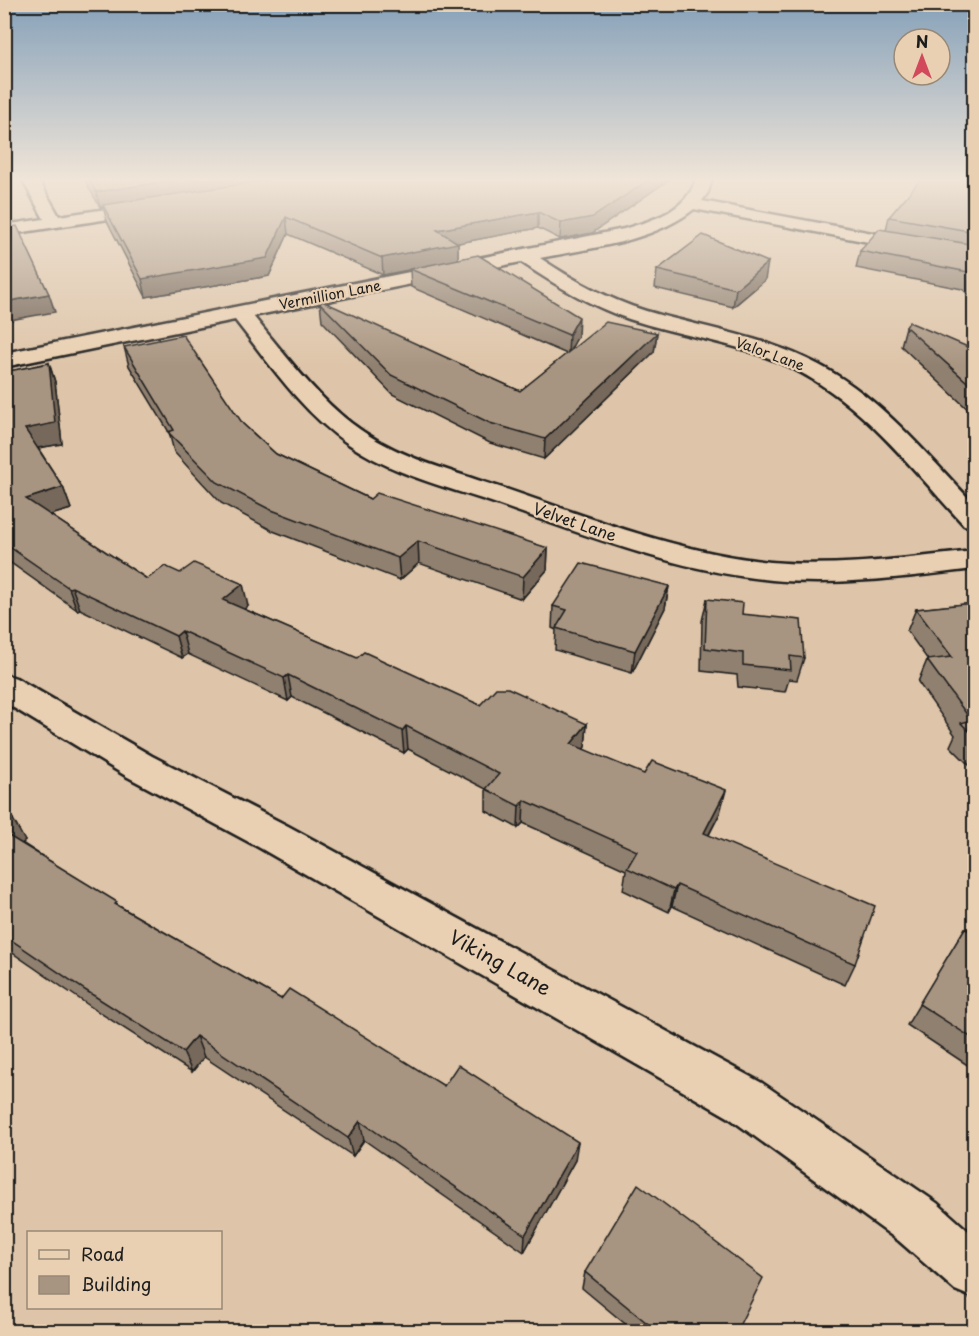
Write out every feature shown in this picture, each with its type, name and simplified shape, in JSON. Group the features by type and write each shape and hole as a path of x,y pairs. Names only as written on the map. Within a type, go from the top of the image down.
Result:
{"street":[{"name":"Vermillion Lane","path":"4,360 585,241"},
{"path":"903,241 975,257"},
{"name":"Valor Lane","path":"525,255 569,285 598,300 646,317 776,353 840,385 861,401 975,519"},
{"name":"Velvet Lane","path":"240,313 309,398 343,430 371,446 439,475 618,537 678,554 771,571 818,573 875,570 975,560"},
{"name":"Viking Lane","path":"4,686 139,766 284,843 745,1100 918,1222 975,1271"}],"building":[{"path":"4,241 24,241 49,294 4,302"},
{"path":"122,241 275,241 267,258 142,279"},
{"path":"343,241 458,243 382,258"},
{"path":"695,241 718,241 768,262 736,289 657,270"},
{"path":"868,241 953,241 975,245 975,277 968,272 860,251"},
{"path":"478,255 579,317 569,335 410,269"},
{"path":"322,301 520,391 606,322 657,333 545,439 490,423 391,375 320,303"},
{"path":"909,322 975,350 975,389 906,327"},
{"path":"183,335 243,424 276,454 370,499 377,493 548,548 523,577 418,541 398,558 269,509 217,482 168,432 174,430 124,347"},
{"path":"49,363 55,423 25,429 63,487 26,499 147,579 165,566 180,573 194,563 243,584 223,600 357,658 364,652 480,705 496,688 508,688 587,724 571,744 644,774 652,761 726,790 704,833 875,906 855,964 677,885 674,890 627,868 637,851 524,800 519,806 486,789 499,774 406,726 402,731 288,675 284,678 182,631 176,636 72,587 69,588 4,543 4,372"},
{"path":"581,563 669,586 635,651 556,628 567,610 553,606"},
{"path":"707,599 743,603 742,614 801,620 804,658 790,656 791,670 743,665 743,653 705,648"},
{"path":"975,603 975,737 961,723 971,720 927,660 952,657 916,609"},
{"path":"4,813 13,819 4,826"},
{"path":"4,833 117,902 115,904 281,999 289,989 444,1086 458,1065 578,1142 525,1235 360,1121 348,1138 196,1036 183,1052 4,935"},
{"path":"965,928 975,934 975,1040 919,1004"},
{"path":"638,1184 763,1278 736,1332 658,1332 585,1272"}]}
